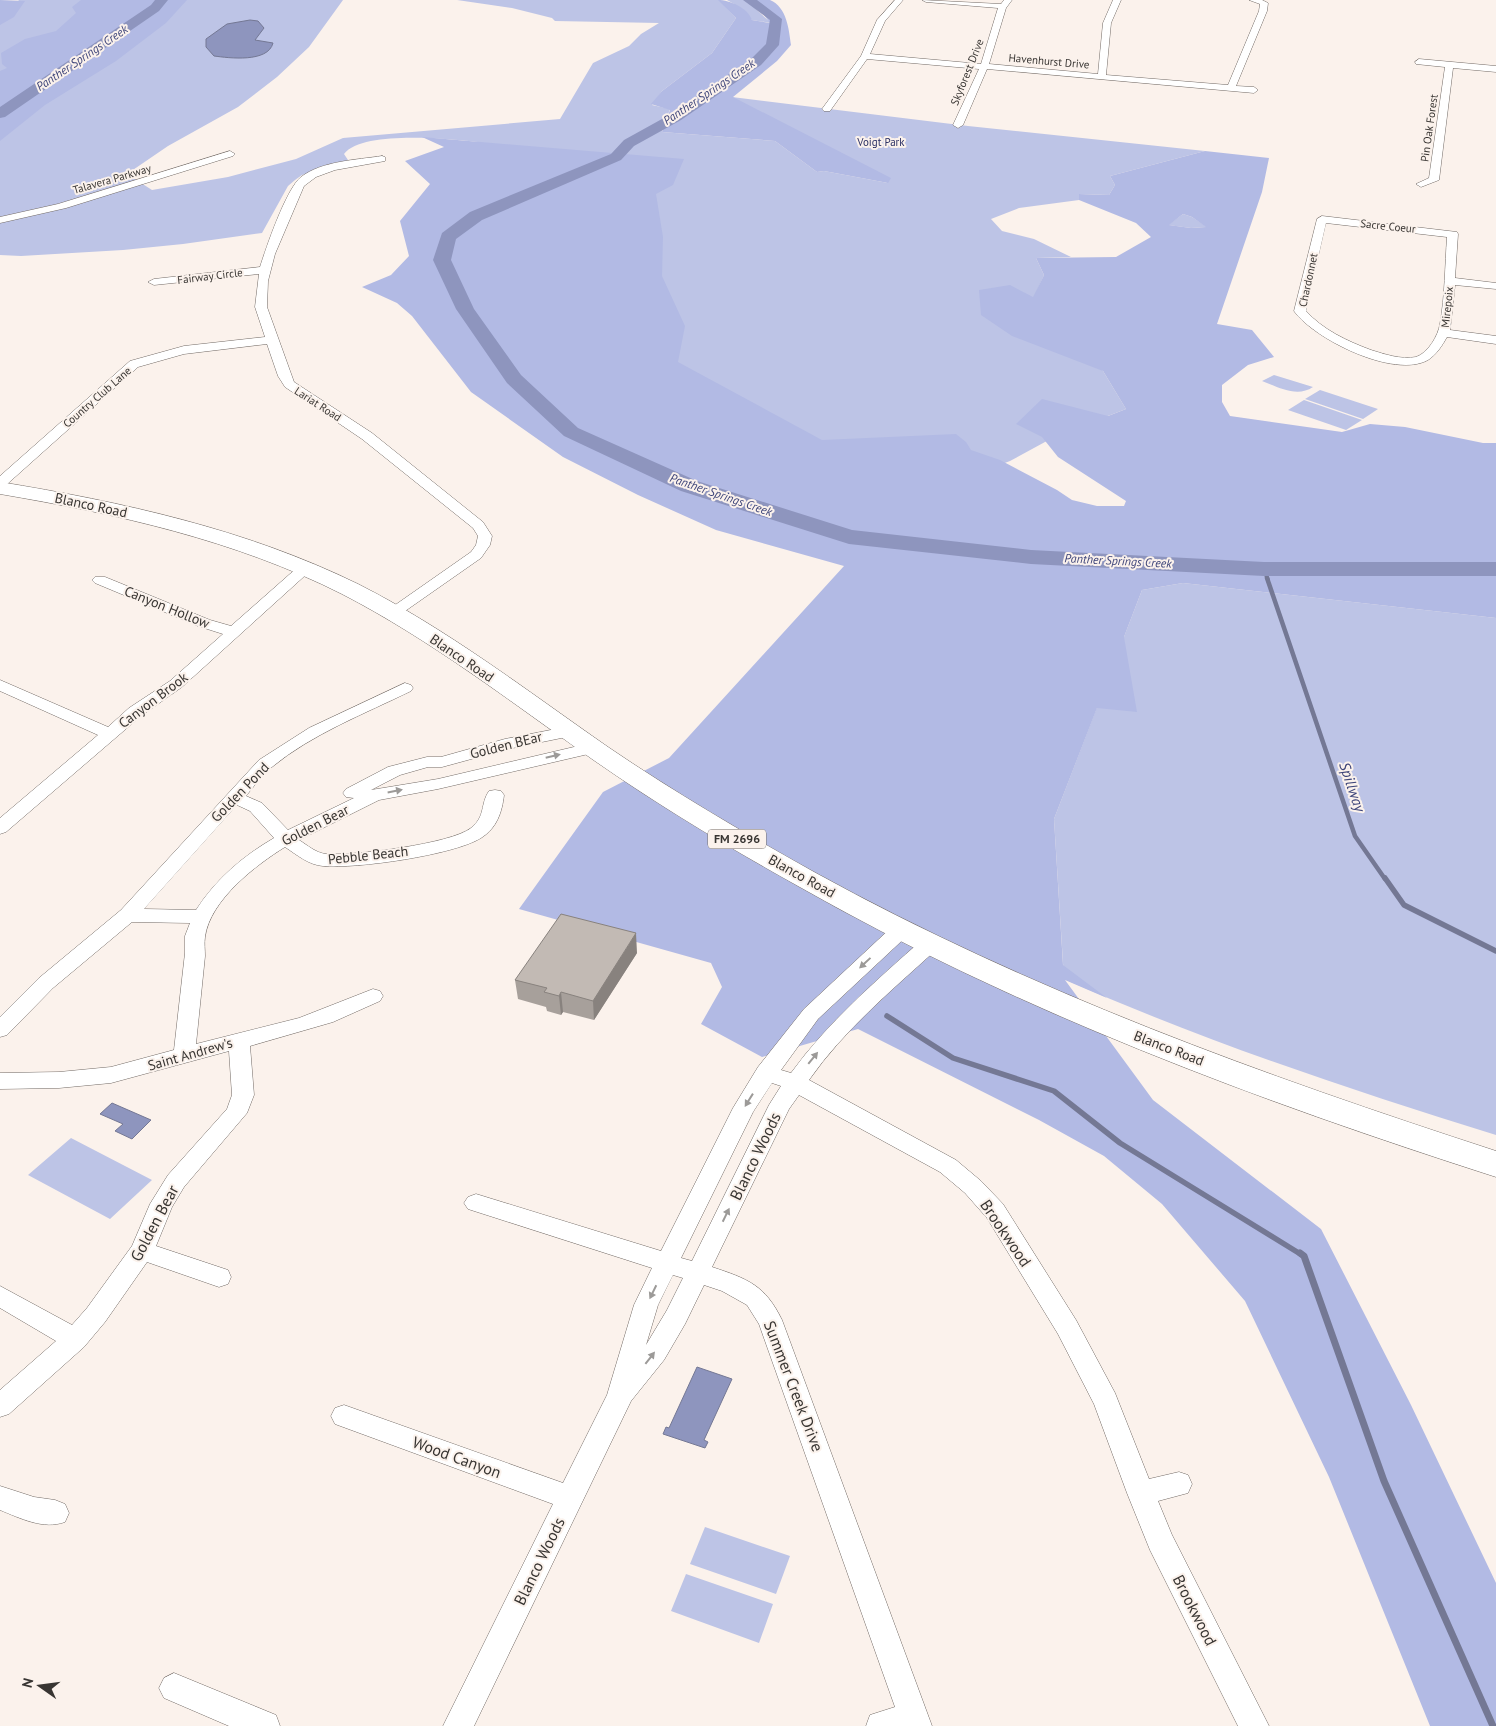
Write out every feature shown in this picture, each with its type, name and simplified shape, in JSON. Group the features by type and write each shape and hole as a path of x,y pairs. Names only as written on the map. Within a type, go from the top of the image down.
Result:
{"main road":[{"name":"Blanco Road","path":"0,488 58,498 168,522 205,532 304,569 393,613 571,731 591,748 742,842 901,930 1072,1009 1171,1050 1297,1097 1496,1164"}],"street":[{"path":"827,109 865,56 881,20 899,0"},
{"path":"926,0 1006,3"},
{"path":"1102,76 1108,23 1117,0"},
{"path":"1230,88 1264,11 1264,3 1253,0"},
{"name":"Skyforest Drive","path":"958,125 984,66 1006,3"},
{"name":"Havenhurst Drive","path":"865,56 1254,90"},
{"path":"1419,62 1496,69"},
{"name":"Pin Oak Forest","path":"1421,184 1434,180 1449,65"},
{"name":"Talavera Parkway","path":"0,220 91,199 122,188 184,171 230,154"},
{"name":"Lariat Road","path":"382,159 354,163 325,171 302,182 281,222 266,270 260,299 261,307 288,384 367,436 478,525 485,536 483,545 476,554 393,613"},
{"name":"Sacre Coeur","path":"1322,219 1453,234"},
{"name":"Chardonnet","path":"1322,219 1300,311 1305,319 1345,344 1387,358 1408,361"},
{"name":"Mirepoix","path":"1408,361 1417,360 1425,356 1444,333 1453,234"},
{"name":"Fairway Circle","path":"154,282 266,270"},
{"path":"1450,281 1496,286"},
{"path":"1444,333 1496,340"},
{"name":"Country Club Lane","path":"0,483 134,364 148,358 171,353 272,340"},
{"name":"Canyon Brook","path":"0,828 135,712 176,684 304,569"},
{"name":"Canyon Hollow","path":"100,580 204,623 234,632"},
{"path":"0,685 92,727 110,733"},
{"name":"Golden Pond","path":"0,1030 46,983 128,915 265,764 280,752 343,717 404,688"},
{"name":"Golden BEar","path":"282,834 382,779 431,769 442,762 505,744 571,731"},
{"name":"Golden Bear","path":"184,1054 195,936 202,917 215,896 232,877 282,834 374,795 438,784 591,748"},
{"name":"Pebble Beach","path":"234,797 256,807 282,834 309,855 322,860 339,860 443,846 465,840 486,826 493,812 495,795"},
{"path":"128,915 202,917"},
{"name":"Blanco Woods","path":"458,1726 620,1396 646,1305 744,1108 766,1073 811,1014 901,930"},
{"name":"Blanco Woods","path":"620,1396 655,1352 676,1317 780,1105 814,1057 863,1004 930,944"},
{"name":"Saint Andrew's","path":"0,1081 59,1080 111,1076 184,1054 302,1025 373,996"},
{"name":"Golden Bear","path":"0,1406 76,1339 96,1316 142,1251 162,1204 176,1181 236,1113 243,1095 239,1040"},
{"name":"Brookwood","path":"766,1073 796,1083 948,1166 973,1187 995,1211 1067,1327 1106,1401 1160,1541 1254,1726"},
{"name":"Summer Creek Drive","path":"476,1203 730,1283 756,1298 770,1320 916,1722"},
{"path":"142,1251 220,1277"},
{"path":"0,1296 76,1339"},
{"name":"Wood Canyon","path":"344,1416 570,1498"},
{"path":"1140,1492 1180,1484"},
{"path":"0,1498 34,1510 55,1514"},
{"path":"174,1688 265,1726"},
{"path":"881,1726 916,1722"}],"green space":[{"name":"Voigt Park","path":"19,0 343,0 309,47 277,77 238,107 168,146 127,174 152,190 228,177 296,159 343,138 560,119 593,63 629,46 641,34 659,23 555,21 552,18 512,8 457,0 719,0 736,18 712,53 662,91 652,105 670,109 662,132 775,141 817,172 824,171 888,183 732,97 968,126 1205,151 1110,176 1115,185 1109,195 1079,194 1079,200 1019,208 991,219 1002,231 1034,239 1071,257 1036,258 1044,275 1034,297 1103,371 1126,409 1056,436 1010,461 922,494 702,416 478,142 407,138 387,139 354,146 344,154 348,160 302,175 288,186 262,233 123,250 21,256 0,255 0,24"},
{"path":"727,0 746,0 771,23 752,20"},
{"path":"1183,214 1192,217 1207,227 1191,228 1168,225"},
{"path":"1274,375 1313,387 1301,392 1294,392 1262,381"},
{"path":"1320,390 1378,409 1363,419 1305,399"},
{"path":"1304,400 1362,420 1346,430 1288,410"},
{"path":"1183,583 1496,618 1496,1135 1224,1044 1064,979 1054,819 1142,590"},
{"path":"71,1138 152,1180 110,1219 28,1175"},
{"path":"705,1527 790,1556 776,1594 690,1564"},
{"path":"686,1574 773,1604 759,1643 671,1611"}],"shaded area":[{"path":"0,0 25,1 14,17 0,25"},
{"path":"81,0 187,0 166,23 116,61 45,105 0,141 0,71 7,68 2,64 1,53 25,39 56,31 76,13 72,7"},
{"path":"718,0 728,1 743,8 752,20 770,23 764,15 746,0 770,0 776,3 784,13 791,45 777,61 733,97 891,178 888,183 824,171 817,172 775,141 662,132 670,110 651,104 662,91 712,53 736,18"},
{"path":"250,20 258,21 264,28 255,40 273,43 264,54 247,58 221,57 214,56 206,47 206,39 227,24"},
{"path":"422,137 684,159 673,185 656,194 663,237 662,276 685,326 678,362 822,440 956,434 966,442 971,450 1000,460 1072,500 1097,506 1124,506 1126,501 1058,457 1042,437 1016,424 1042,399 1108,416 1126,409 1103,371 1012,336 981,315 979,290 1010,285 1033,297 1044,275 1036,258 1116,257 1151,237 1136,223 1079,200 1079,194 1109,195 1115,185 1110,176 1205,151 1269,158 1262,192 1217,324 1252,330 1274,357 1248,365 1222,385 1222,402 1230,416 1342,432 1370,424 1405,427 1483,443 1496,443 1496,618 1183,583 1142,590 1124,637 1137,712 1097,708 1054,819 1063,965 1107,998 1065,980 1153,1100 1321,1229 1411,1405 1496,1583 1496,1726 1430,1726 1329,1477 1245,1301 1162,1204 1104,1156 1039,1120 858,1029 762,1057 701,1024 722,987 711,963 519,909 603,792 669,758 844,566 716,530 638,495 563,457 471,392 412,316 397,303 362,287 391,275 409,256 400,221 430,184 405,161 444,147","holes":["1183,214 1192,217 1206,227 1191,228 1169,225"]},
{"path":"112,1103 151,1120 132,1139 115,1131 123,1124 100,1114"},
{"path":"697,1367 732,1379 704,1440 708,1442 705,1448 663,1434 666,1427 669,1428"}],"building":[{"path":"561,914 636,933 593,1001 561,992 559,996 544,992 547,988 515,980"}],"waterway":[{"name":"Panther Springs Creek","path":"0,114 155,8 162,0"},
{"name":"Panther Springs Creek","path":"749,0 776,19 772,45 756,62 676,117 629,143 616,157 476,216 448,237 442,260 465,309 514,379 571,432 689,486 849,537 1031,557 1264,569 1496,569"},
{"name":"Spillway","path":"1264,569 1268,580"},
{"name":"Spillway","path":"1267,578 1355,836 1385,879"},
{"name":"Spillway","path":"1385,878 1404,905 1496,951"},
{"path":"887,1016 953,1058 1054,1091 1120,1143 1302,1255"},
{"path":"1300,1253 1304,1256 1384,1481 1493,1726"}]}
